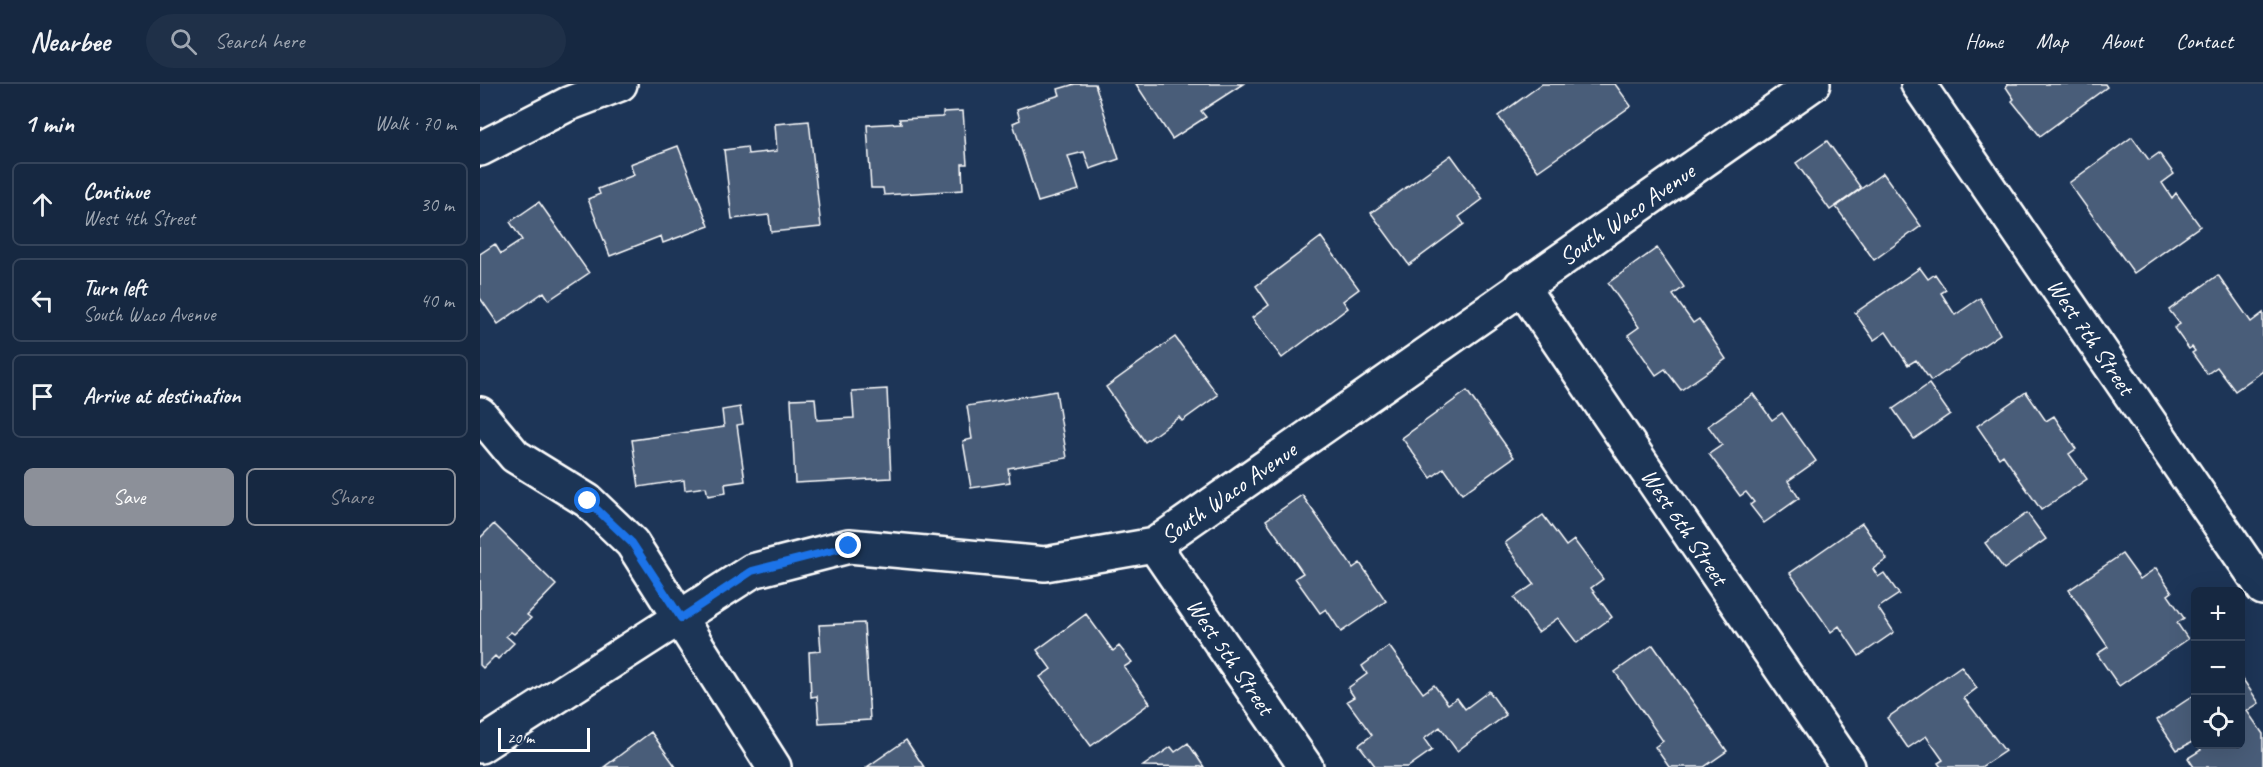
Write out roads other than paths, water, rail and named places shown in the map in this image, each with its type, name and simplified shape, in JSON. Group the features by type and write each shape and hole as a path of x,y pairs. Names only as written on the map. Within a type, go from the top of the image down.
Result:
{"street":[{"path":"480,149 568,104 620,84"},
{"name":"South Waco Avenue","path":"480,746 752,571 849,546 1045,564 1154,545 1521,286 1813,84"},
{"name":"West 7th Street","path":"1918,84 2263,588"},
{"name":"West 6th Street","path":"1521,286 1848,767"},
{"path":"480,414 515,456 588,501 632,543 774,767"},
{"name":"West 5th Street","path":"1154,545 1306,767"}]}
